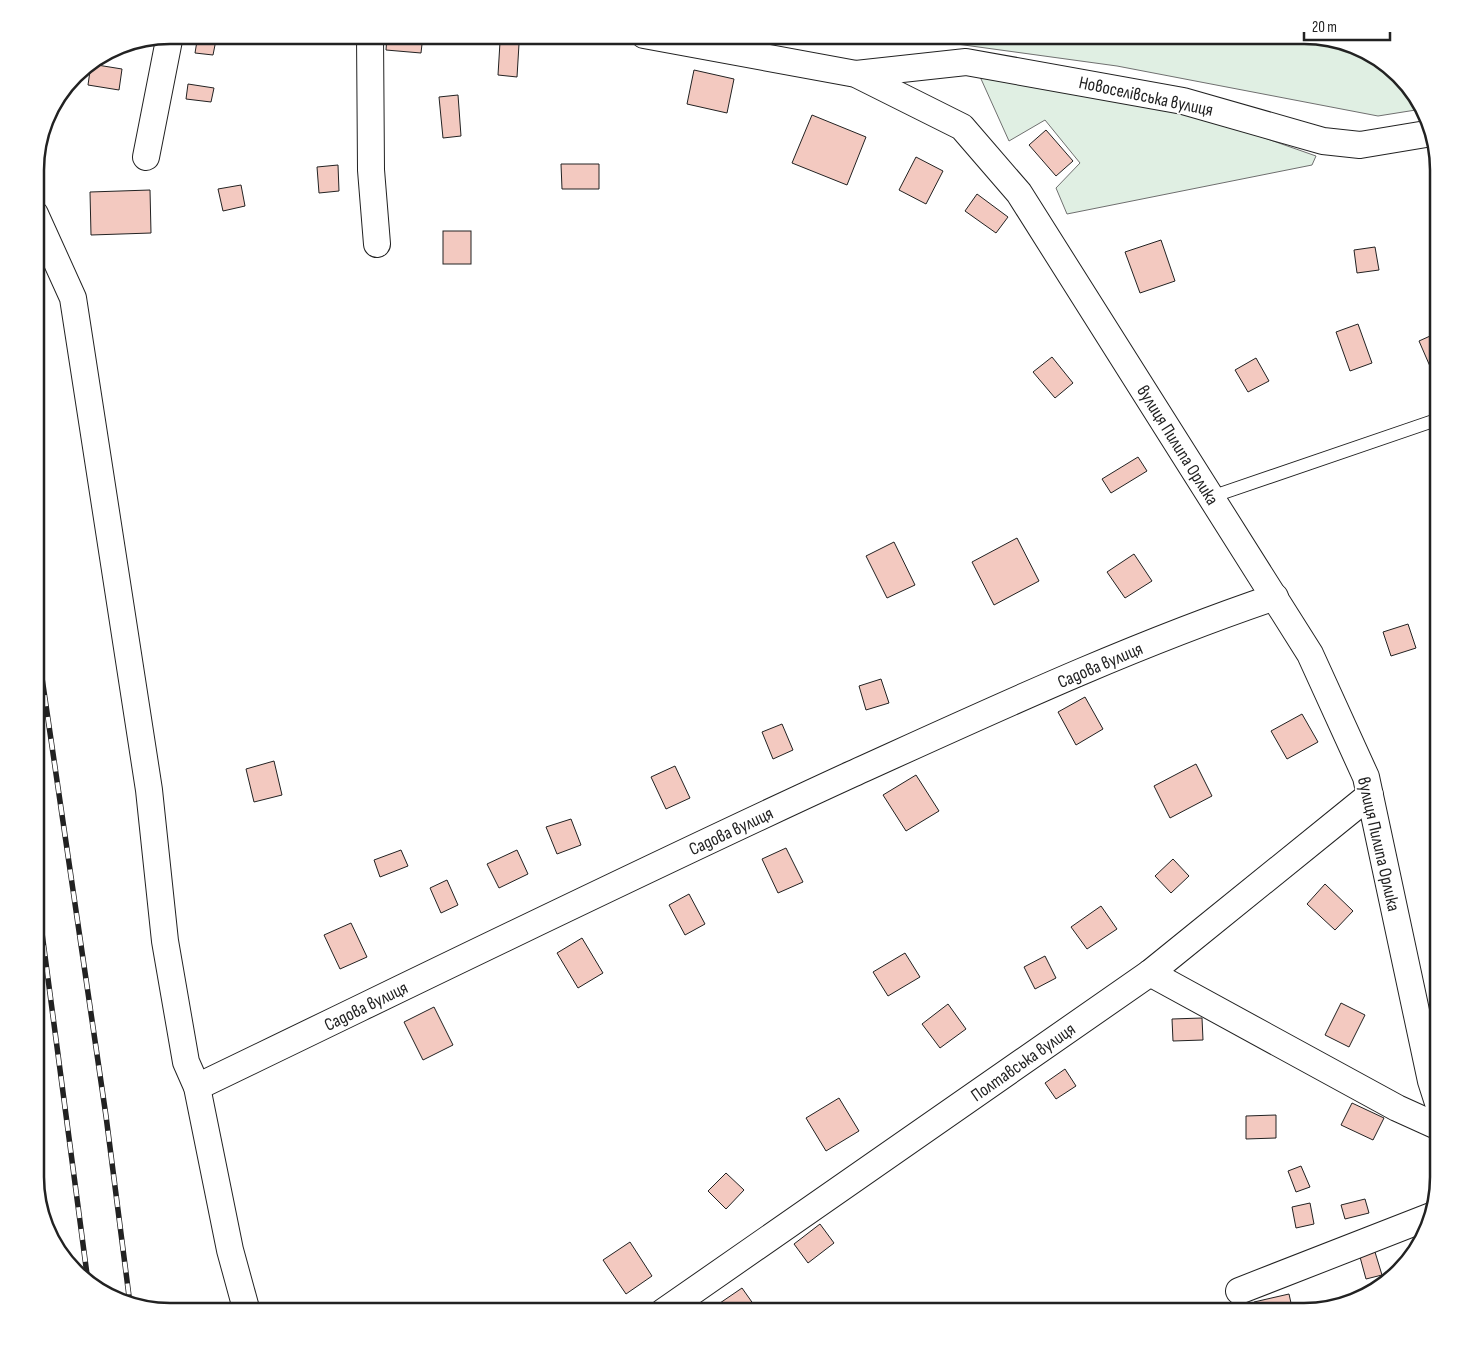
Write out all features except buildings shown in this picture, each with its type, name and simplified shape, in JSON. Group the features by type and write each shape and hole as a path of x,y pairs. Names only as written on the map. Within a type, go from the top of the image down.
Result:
{"street":[{"path":"146,157 168,44"},
{"path":"370,44 371,170 377,244"},
{"name":"вулиця Пилипа Орлика","path":"693,44 856,74 962,126 1019,193 1310,654 1366,777 1430,1076"},
{"name":"Новоселівська вулиця","path":"856,74 966,62 1182,100 1323,141 1360,145 1425,134"},
{"path":"44,234 73,298 149,790 165,941 186,1062 197,1087 230,1250 245,1303"},
{"name":"Садова вулиця","path":"197,1087 728,831 986,713 1197,624 1275,598"},
{"name":"Полтавська вулиця","path":"676,1303 1150,973 1370,796"},
{"path":"1150,973 1397,1108 1430,1123"},
{"path":"1239,1291 1424,1219"}],"lane":[{"path":"1211,496 1430,422"}],"green space":[{"path":"957,44 1304,44 1329,46 1352,53 1374,65 1387,75 1404,93 1415,110 1378,116 1117,66"},
{"path":"977,70 1196,114 1316,156 1312,165 1067,214 1056,188 1080,163 1045,120 1009,141"}],"railway":[{"path":"44,692 106,1116 129,1297"},
{"path":"44,948 87,1271"}]}
